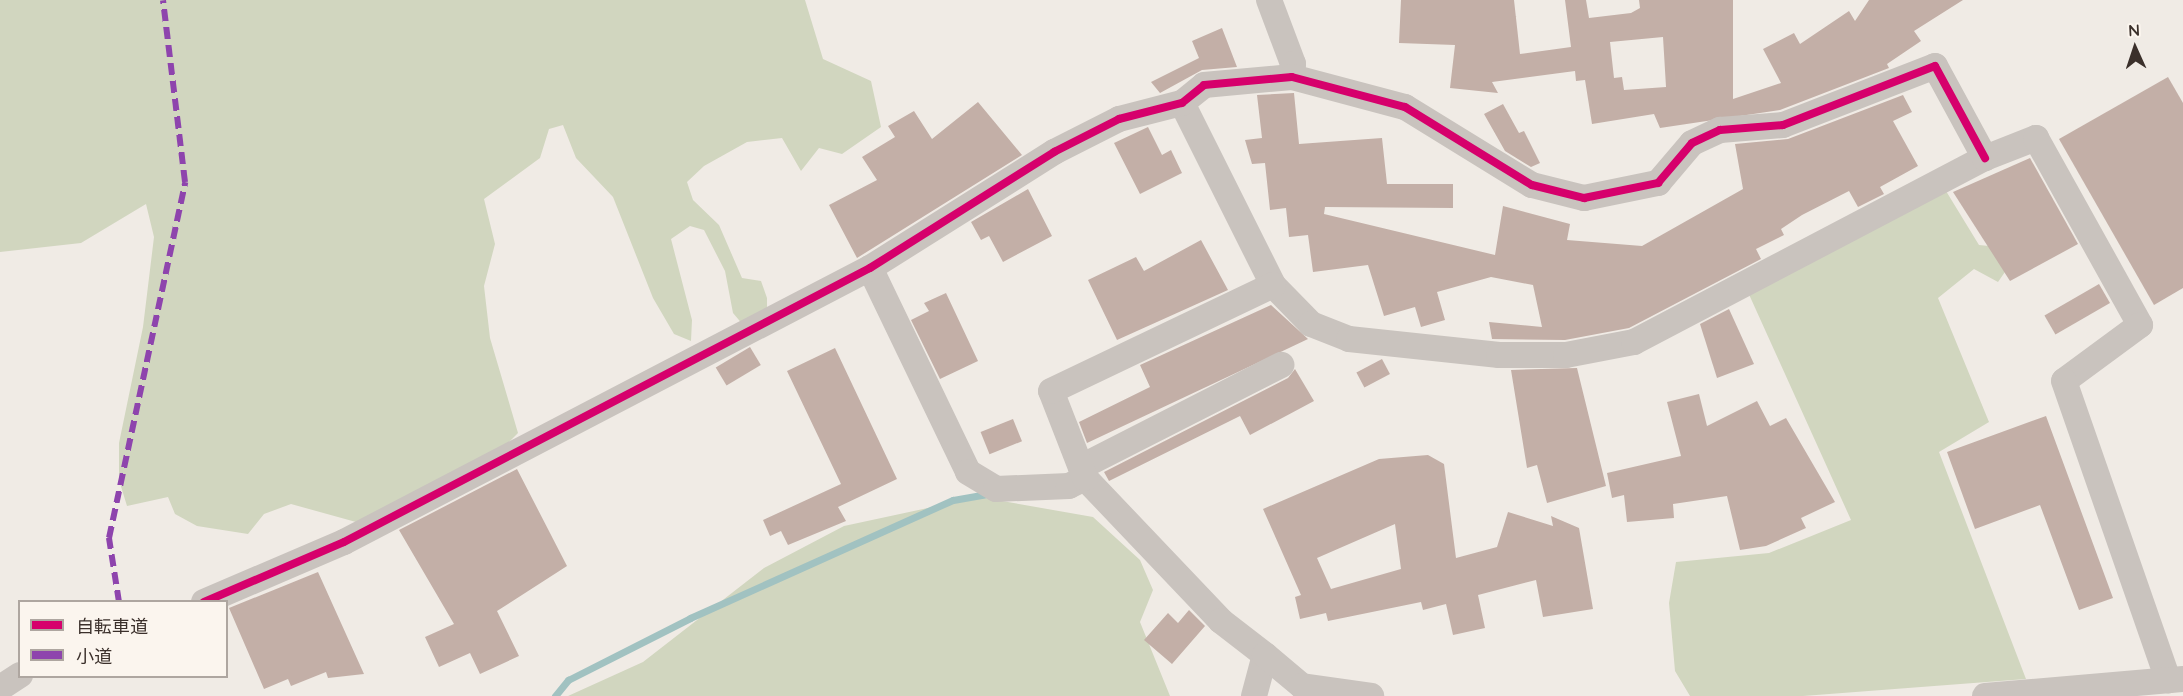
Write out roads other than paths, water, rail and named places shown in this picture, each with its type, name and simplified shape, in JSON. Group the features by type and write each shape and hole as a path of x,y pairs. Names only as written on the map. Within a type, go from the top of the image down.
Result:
{"street":[{"path":"1269,0 1293,64 1292,77"},
{"path":"209,600 344,542 870,268 1054,152 1119,119 1182,103 1204,85 1292,77 1406,107 1532,185 1584,198 1658,183 1692,143 1720,130 1783,125 1935,66 1985,158"},
{"path":"1182,103 1273,285 1311,324 1349,339 1498,355 1600,349 1634,342 1985,158 2036,138 2140,325 2064,381 2176,680 1985,696"},
{"path":"870,268 968,472 996,489 1069,486 1083,472 1281,365"},
{"path":"1273,285 1051,391 1083,472 1221,621 1302,686 1371,696"},
{"path":"1254,696 1265,655"},
{"path":"0,688 18,676"}],"waterway":[{"path":"555,696 568,680 690,618 953,500 988,494"}]}
